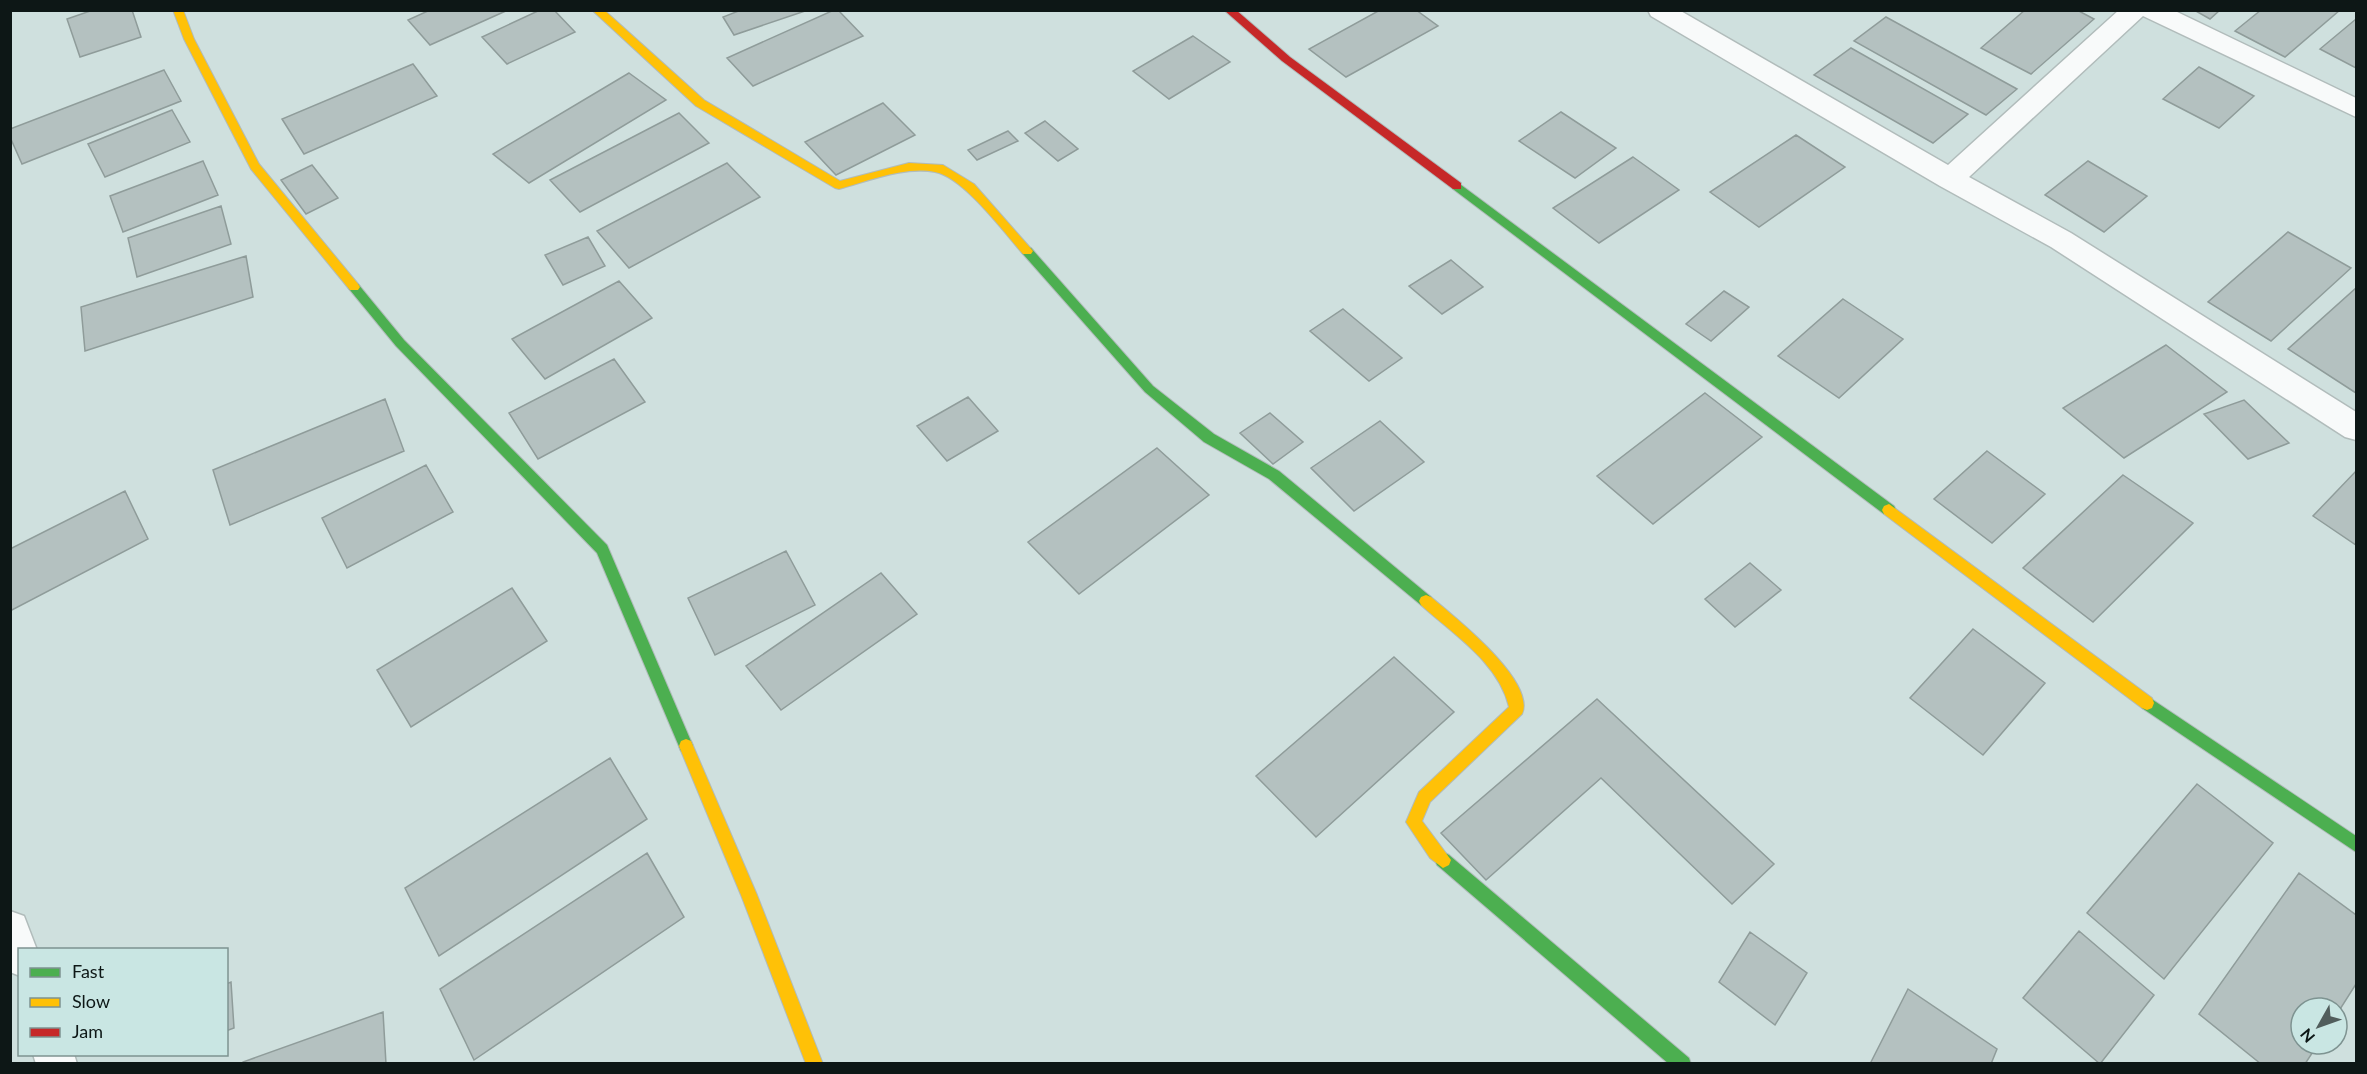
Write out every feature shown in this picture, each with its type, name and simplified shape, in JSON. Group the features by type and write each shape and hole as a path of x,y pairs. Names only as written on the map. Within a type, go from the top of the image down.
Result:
{"street":[{"path":"178,10 189,39 255,166 400,343 602,549 749,895 815,1064"},
{"path":"597,10 700,103 839,185 909,167 939,168 970,187 1149,388 1209,438 1274,475 1386,566 1489,657 1512,687 1517,709 1424,797 1414,822 1435,853 1683,1064"},
{"path":"1229,10 1286,59 1670,344 2120,685 2356,845"},
{"path":"1660,10 1950,179 2061,240 2356,428"},
{"path":"1950,179 2134,10"},
{"path":"2151,10 2356,108"},
{"path":"10,930 18,951"}],"building":[{"path":"93,10 132,10 141,37 80,57 67,19"},
{"path":"430,10 508,10 430,45 408,20"},
{"path":"540,10 554,10 575,32 507,64 482,37"},
{"path":"741,10 808,10 734,35 723,17"},
{"path":"838,10 863,36 753,86 727,58"},
{"path":"1380,10 1416,10 1438,26 1346,77 1309,49"},
{"path":"2025,10 2077,10 2094,19 2031,74 1981,48"},
{"path":"2194,10 2220,10 2210,19"},
{"path":"2261,10 2340,10 2285,57 2235,31"},
{"path":"1886,17 2017,89 1986,115 1854,41"},
{"path":"2356,19 2356,68 2320,49"},
{"path":"1193,36 1230,62 1169,99 1133,71"},
{"path":"1851,48 1968,114 1933,143 1814,75"},
{"path":"413,64 437,96 304,154 282,119"},
{"path":"2199,67 2254,96 2219,128 2163,99"},
{"path":"164,70 181,101 22,164 10,137 10,129"},
{"path":"629,73 666,100 529,183 493,154"},
{"path":"883,103 915,135 836,175 805,142"},
{"path":"172,110 190,142 105,177 88,144"},
{"path":"1561,112 1616,148 1575,178 1519,141"},
{"path":"679,113 709,143 580,212 550,180"},
{"path":"1045,121 1078,149 1058,161 1025,133"},
{"path":"1008,131 1018,141 977,160 968,150"},
{"path":"1796,135 1845,167 1759,227 1710,192"},
{"path":"1633,157 1679,190 1599,243 1553,208"},
{"path":"203,161 218,195 123,232 110,196"},
{"path":"2088,161 2147,196 2104,232 2045,195"},
{"path":"727,163 760,197 629,268 597,231"},
{"path":"312,165 338,198 306,214 281,180"},
{"path":"221,206 231,244 137,277 128,238"},
{"path":"2288,232 2351,268 2271,341 2208,302"},
{"path":"588,237 605,266 563,285 545,255"},
{"path":"246,256 253,297 85,351 81,307"},
{"path":"1451,260 1483,287 1442,314 1409,286"},
{"path":"619,281 652,318 545,379 512,339"},
{"path":"2356,288 2356,393 2288,349"},
{"path":"1724,291 1749,307 1711,341 1686,324"},
{"path":"1843,299 1903,339 1839,398 1778,356"},
{"path":"1343,309 1402,358 1369,381 1310,331"},
{"path":"2166,345 2227,392 2124,458 2063,408"},
{"path":"614,359 645,402 538,459 509,413"},
{"path":"1705,393 1762,437 1653,524 1597,476"},
{"path":"968,397 998,431 947,461 917,426"},
{"path":"385,399 404,451 230,525 213,470"},
{"path":"2244,400 2289,443 2248,459 2204,414"},
{"path":"1270,413 1303,442 1273,464 1240,433"},
{"path":"1380,421 1424,462 1354,511 1311,468"},
{"path":"1157,448 1209,495 1079,594 1028,542"},
{"path":"1987,451 2045,494 1992,543 1934,499"},
{"path":"426,465 453,512 347,568 322,518"},
{"path":"2356,471 2356,545 2313,516"},
{"path":"2123,475 2193,523 2093,622 2023,568"},
{"path":"125,491 148,539 10,611 10,549"},
{"path":"786,551 815,605 715,655 688,598"},
{"path":"1750,563 1781,590 1735,627 1705,599"},
{"path":"881,573 917,614 781,710 746,666"},
{"path":"512,588 547,641 411,727 377,670"},
{"path":"1973,629 2045,683 1983,755 1910,698"},
{"path":"1394,657 1454,712 1316,837 1256,776"},
{"path":"1597,699 1774,864 1732,904 1601,778 1486,880 1441,833"},
{"path":"610,758 647,819 439,956 405,888"},
{"path":"2197,784 2273,843 2164,979 2087,913"},
{"path":"647,853 684,917 474,1060 440,989"},
{"path":"2299,873 2356,915 2356,984 2348,996 2289,996 2289,1056 2310,1056 2305,1064 2261,1064 2199,1014"},
{"path":"2079,931 2154,995 2100,1064 2023,998"},
{"path":"1750,932 1807,973 1775,1025 1719,982"},
{"path":"231,982 234,1028 228,1030 228,983"},
{"path":"1908,989 1997,1049 1991,1064 1870,1064"},
{"path":"383,1012 386,1064 243,1064 243,1062"}],"traffic: fast":[{"path":"1457,186 1889,510"},
{"path":"1027,251 1149,389 1209,438 1274,475 1426,601"},
{"path":"354,287 400,343 602,549 686,746"},
{"path":"2147,703 2356,845"},
{"path":"1443,860 1683,1064"}],"traffic: slow":[{"path":"178,10 189,39 255,166 354,287"},
{"path":"597,10 700,103 839,185 909,167 939,168 970,187 1027,251"},
{"path":"1889,510 2147,703"},
{"path":"1426,601 1489,657 1512,687 1517,709 1424,797 1414,822 1435,853 1443,860"},
{"path":"686,746 749,895 815,1064"}],"traffic: jam":[{"path":"1229,10 1286,59 1457,186"}]}
